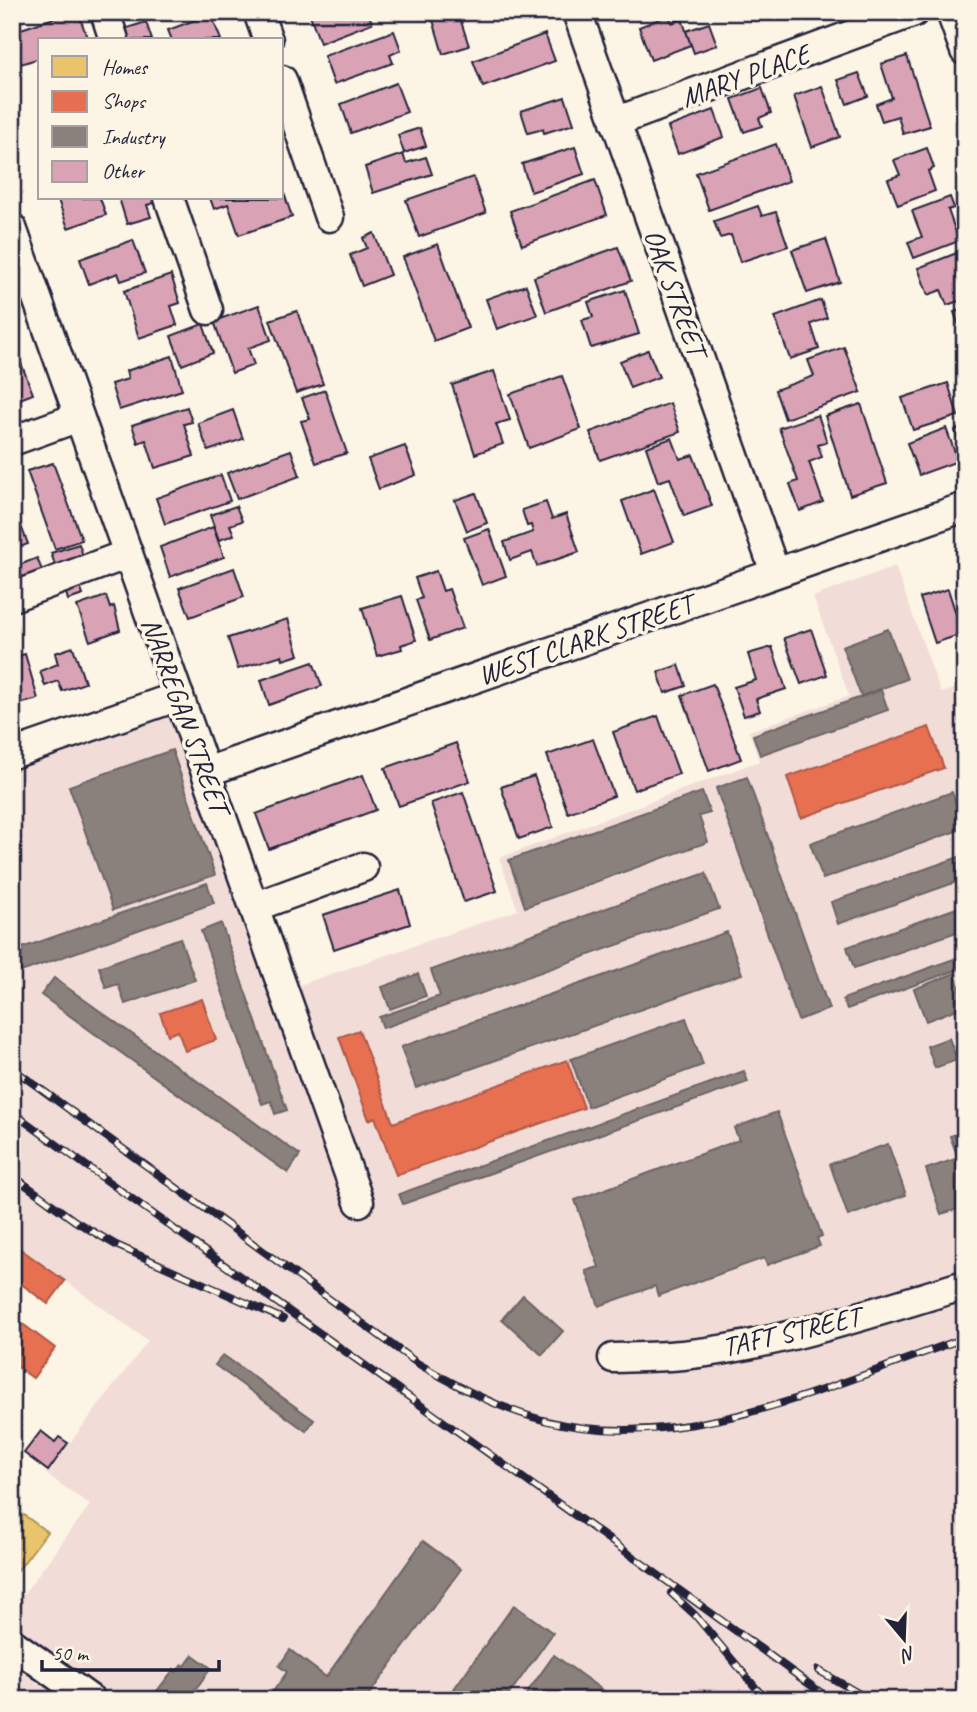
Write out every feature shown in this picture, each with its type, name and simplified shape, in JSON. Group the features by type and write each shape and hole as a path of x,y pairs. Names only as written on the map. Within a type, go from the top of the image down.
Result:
{"street":[{"path":"105,12 113,38"},
{"path":"258,12 267,38"},
{"name":"OAK STREET","path":"577,12 775,572"},
{"name":"MARY PLACE","path":"615,122 914,12"},
{"path":"951,12 965,51"},
{"path":"284,86 329,217"},
{"path":"170,200 208,310"},
{"name":"NARREGAN STREET","path":"12,228 19,270 79,417 359,1202"},
{"path":"12,441 79,417"},
{"name":"WEST CLARK STREET","path":"206,772 965,507"},
{"path":"12,597 128,554"},
{"path":"12,754 179,696"},
{"path":"254,907 363,867"},
{"name":"TAFT STREET","path":"613,1358 684,1354 757,1343 965,1285"},
{"path":"12,1643 91,1700"}],"shaded area":[{"path":"895,566 941,693 965,685 965,1700 12,1700 12,1602 16,1604 90,1505 46,1474 148,1341 12,1242 12,766 170,710 270,995 518,910 499,858 759,761 749,731 849,696 813,597"}],"building: Homes":[{"path":"24,1515 47,1532 12,1578 12,1531"}],"building: Shops":[{"path":"929,727 944,768 801,818 787,777"},
{"path":"202,999 216,1040 185,1051 178,1031 168,1035 160,1013"},
{"path":"359,1030 393,1123 567,1060 584,1108 396,1175 375,1117 369,1120 339,1037"},
{"path":"12,1243 65,1281 48,1304 12,1277"},
{"path":"12,1316 55,1348 33,1378 12,1363"}],"building: Industry":[{"path":"888,629 907,679 861,696 842,646"},
{"path":"881,690 888,710 760,755 753,735"},
{"path":"172,750 215,875 113,910 69,786"},
{"path":"747,777 829,1009 798,1020 716,788"},
{"path":"702,792 710,813 699,816 708,842 525,907 509,860"},
{"path":"952,792 965,828 823,879 810,843"},
{"path":"965,855 965,879 838,924 831,902"},
{"path":"706,873 719,909 383,1028 379,1017 440,996 431,970"},
{"path":"207,883 214,903 21,972 13,951"},
{"path":"965,905 965,929 854,968 847,947"},
{"path":"221,923 287,1110 275,1114 271,1101 262,1104 201,931"},
{"path":"727,932 742,974 416,1088 401,1047"},
{"path":"180,938 195,980 125,1004 118,984 106,988 99,967"},
{"path":"965,955 965,967 847,1009 843,999"},
{"path":"955,973 965,1006 926,1021 914,989"},
{"path":"418,974 426,996 390,1009 382,987"},
{"path":"54,978 300,1155 288,1173 41,995"},
{"path":"686,1018 703,1065 588,1107 571,1059"},
{"path":"949,1038 957,1060 935,1068 927,1046"},
{"path":"744,1071 748,1082 403,1204 399,1194"},
{"path":"777,1112 822,1236 817,1238 820,1246 767,1265 764,1258 658,1296 655,1286 599,1306 586,1271 599,1267 575,1200 739,1140 734,1128"},
{"path":"965,1131 965,1153 957,1155 950,1136"},
{"path":"888,1144 906,1195 848,1216 830,1164"},
{"path":"961,1157 965,1169 965,1207 941,1214 926,1169"},
{"path":"523,1295 563,1331 542,1355 502,1319"},
{"path":"223,1355 314,1420 306,1431 215,1365"},
{"path":"423,1541 461,1569 365,1700 267,1700 287,1672 279,1666 290,1650 326,1677"},
{"path":"514,1605 553,1633 505,1700 446,1700"},
{"path":"193,1655 211,1668 188,1700 158,1700 153,1696 174,1669 176,1672 182,1664 185,1666"},
{"path":"554,1655 616,1700 522,1700"}],"building: Other":[{"path":"78,12 87,38 38,38 38,59 14,66 12,32"},
{"path":"309,12 368,12 372,23 320,43"},
{"path":"458,12 469,46 443,54 433,20"},
{"path":"211,14 220,38 171,38 168,30"},
{"path":"669,15 672,23 682,19 691,45 651,60 639,27"},
{"path":"146,22 151,38 123,38 121,30"},
{"path":"709,23 717,45 694,53 686,31"},
{"path":"394,31 401,50 390,55 393,63 334,84 324,56"},
{"path":"545,34 555,61 483,87 473,61"},
{"path":"907,56 930,126 903,134 898,116 882,121 876,104 892,98 881,64"},
{"path":"859,73 868,96 847,104 838,80"},
{"path":"396,83 407,112 351,133 341,104"},
{"path":"822,86 840,137 812,147 794,96"},
{"path":"762,88 771,113 759,118 762,126 744,132 732,99"},
{"path":"565,97 574,124 544,133 543,129 528,133 521,111"},
{"path":"714,110 724,137 678,154 668,127"},
{"path":"420,128 426,146 404,153 398,135"},
{"path":"776,144 789,181 709,210 696,173"},
{"path":"575,147 584,174 531,192 522,164"},
{"path":"927,148 934,168 928,171 935,191 898,205 888,179 900,175 894,160"},
{"path":"403,154 406,163 426,157 432,174 373,193 365,167"},
{"path":"473,177 486,213 419,237 406,200"},
{"path":"595,180 607,215 522,245 510,211"},
{"path":"284,193 292,217 239,235 228,204 214,209 211,200 284,200"},
{"path":"950,197 954,208 948,210 959,241 914,258 908,242 922,237 912,211"},
{"path":"58,200 101,200 106,215 68,228"},
{"path":"120,200 153,200 154,203 147,205 151,217 127,224"},
{"path":"758,206 762,216 776,212 788,246 740,262 731,235 720,238 714,221"},
{"path":"374,233 390,275 362,286 350,255 367,248 363,238"},
{"path":"826,239 840,282 807,293 792,250"},
{"path":"133,240 145,273 121,281 118,273 89,284 80,259"},
{"path":"438,244 468,328 434,341 403,257"},
{"path":"618,247 631,281 546,312 534,277"},
{"path":"962,251 965,299 947,305 941,290 928,295 918,268"},
{"path":"171,275 180,303 171,306 177,325 139,338 124,291"},
{"path":"526,285 537,315 497,329 486,299"},
{"path":"625,290 639,334 591,348 582,320 593,317 588,302"},
{"path":"821,300 827,318 811,324 819,349 790,359 775,317"},
{"path":"259,305 271,340 248,348 254,365 232,373 214,321"},
{"path":"965,308 965,343 954,312"},
{"path":"297,311 323,384 296,393 270,320"},
{"path":"203,324 213,353 182,365 171,336"},
{"path":"12,340 33,394 12,402"},
{"path":"844,347 861,392 785,419 775,390 814,376 808,360"},
{"path":"648,350 659,377 630,388 620,361"},
{"path":"172,356 182,390 119,410 111,384 128,379 126,371"},
{"path":"494,371 510,420 496,424 503,444 475,454 452,385"},
{"path":"562,376 581,429 529,448 510,394"},
{"path":"948,383 958,416 913,430 902,398"},
{"path":"325,390 347,453 316,463 301,421 310,419 302,398"},
{"path":"670,403 680,432 600,460 590,432"},
{"path":"861,404 887,483 850,495 825,416"},
{"path":"187,407 192,422 184,424 194,456 155,468 146,440 138,443 132,425"},
{"path":"233,410 243,439 208,451 198,423"},
{"path":"818,415 827,442 818,445 822,457 809,462 823,502 800,511 790,484 798,481 779,428"},
{"path":"965,426 965,457 955,430"},
{"path":"946,428 958,461 919,475 907,443"},
{"path":"672,438 680,459 693,455 712,506 684,516 670,478 658,482 646,447"},
{"path":"405,446 416,475 379,489 368,459"},
{"path":"291,450 300,476 237,499 227,473"},
{"path":"53,463 82,540 55,549 27,471"},
{"path":"221,475 230,501 165,524 156,498"},
{"path":"654,489 674,542 641,554 622,501"},
{"path":"476,493 487,523 467,531 455,500"},
{"path":"546,502 552,519 566,514 579,552 537,566 532,552 510,560 504,542 533,532 531,525 527,526 522,510"},
{"path":"236,506 242,521 230,525 234,535 219,540 210,515"},
{"path":"14,508 28,544 12,550 12,509"},
{"path":"213,527 224,557 170,577 160,547"},
{"path":"489,529 506,576 482,585 464,538"},
{"path":"79,544 84,559 56,568 51,553"},
{"path":"37,558 43,573 12,584 12,568"},
{"path":"234,568 244,597 190,617 179,588"},
{"path":"436,571 443,591 449,589 463,628 430,640 416,600 422,598 415,578"},
{"path":"78,581 83,595 68,600 64,586"},
{"path":"948,589 957,617 965,615 965,633 935,643 920,598"},
{"path":"106,596 110,608 114,606 120,630 90,641 77,606"},
{"path":"402,596 416,640 401,645 402,649 377,656 362,608"},
{"path":"288,619 299,655 283,660 282,655 238,669 228,638"},
{"path":"811,629 827,675 801,684 784,638"},
{"path":"73,647 85,683 62,691 58,681 45,686 40,671 58,664 55,653"},
{"path":"772,647 786,689 756,699 760,711 744,716 734,687 756,680 748,654"},
{"path":"25,654 38,699 12,706 12,658"},
{"path":"313,662 322,686 269,705 261,680"},
{"path":"679,665 686,686 665,693 658,672"},
{"path":"713,684 741,759 709,771 682,695"},
{"path":"658,716 679,774 634,790 613,732"},
{"path":"593,739 614,796 568,813 547,755"},
{"path":"456,743 470,781 399,806 385,768"},
{"path":"363,775 376,810 269,849 256,814"},
{"path":"534,776 553,827 519,839 501,787"},
{"path":"463,792 497,891 464,902 431,803"},
{"path":"400,890 410,924 334,949 323,915"},
{"path":"41,1431 55,1442 59,1437 68,1443 48,1471 24,1453"}],"railway":[{"path":"12,1068 417,1363 493,1403 543,1420 596,1429 650,1429 704,1422 810,1394 965,1338"},
{"path":"12,1112 831,1700"},
{"path":"12,1175 75,1221 116,1245 283,1319"},
{"path":"671,1593 695,1615 766,1700"},
{"path":"818,1670 870,1700"}]}
